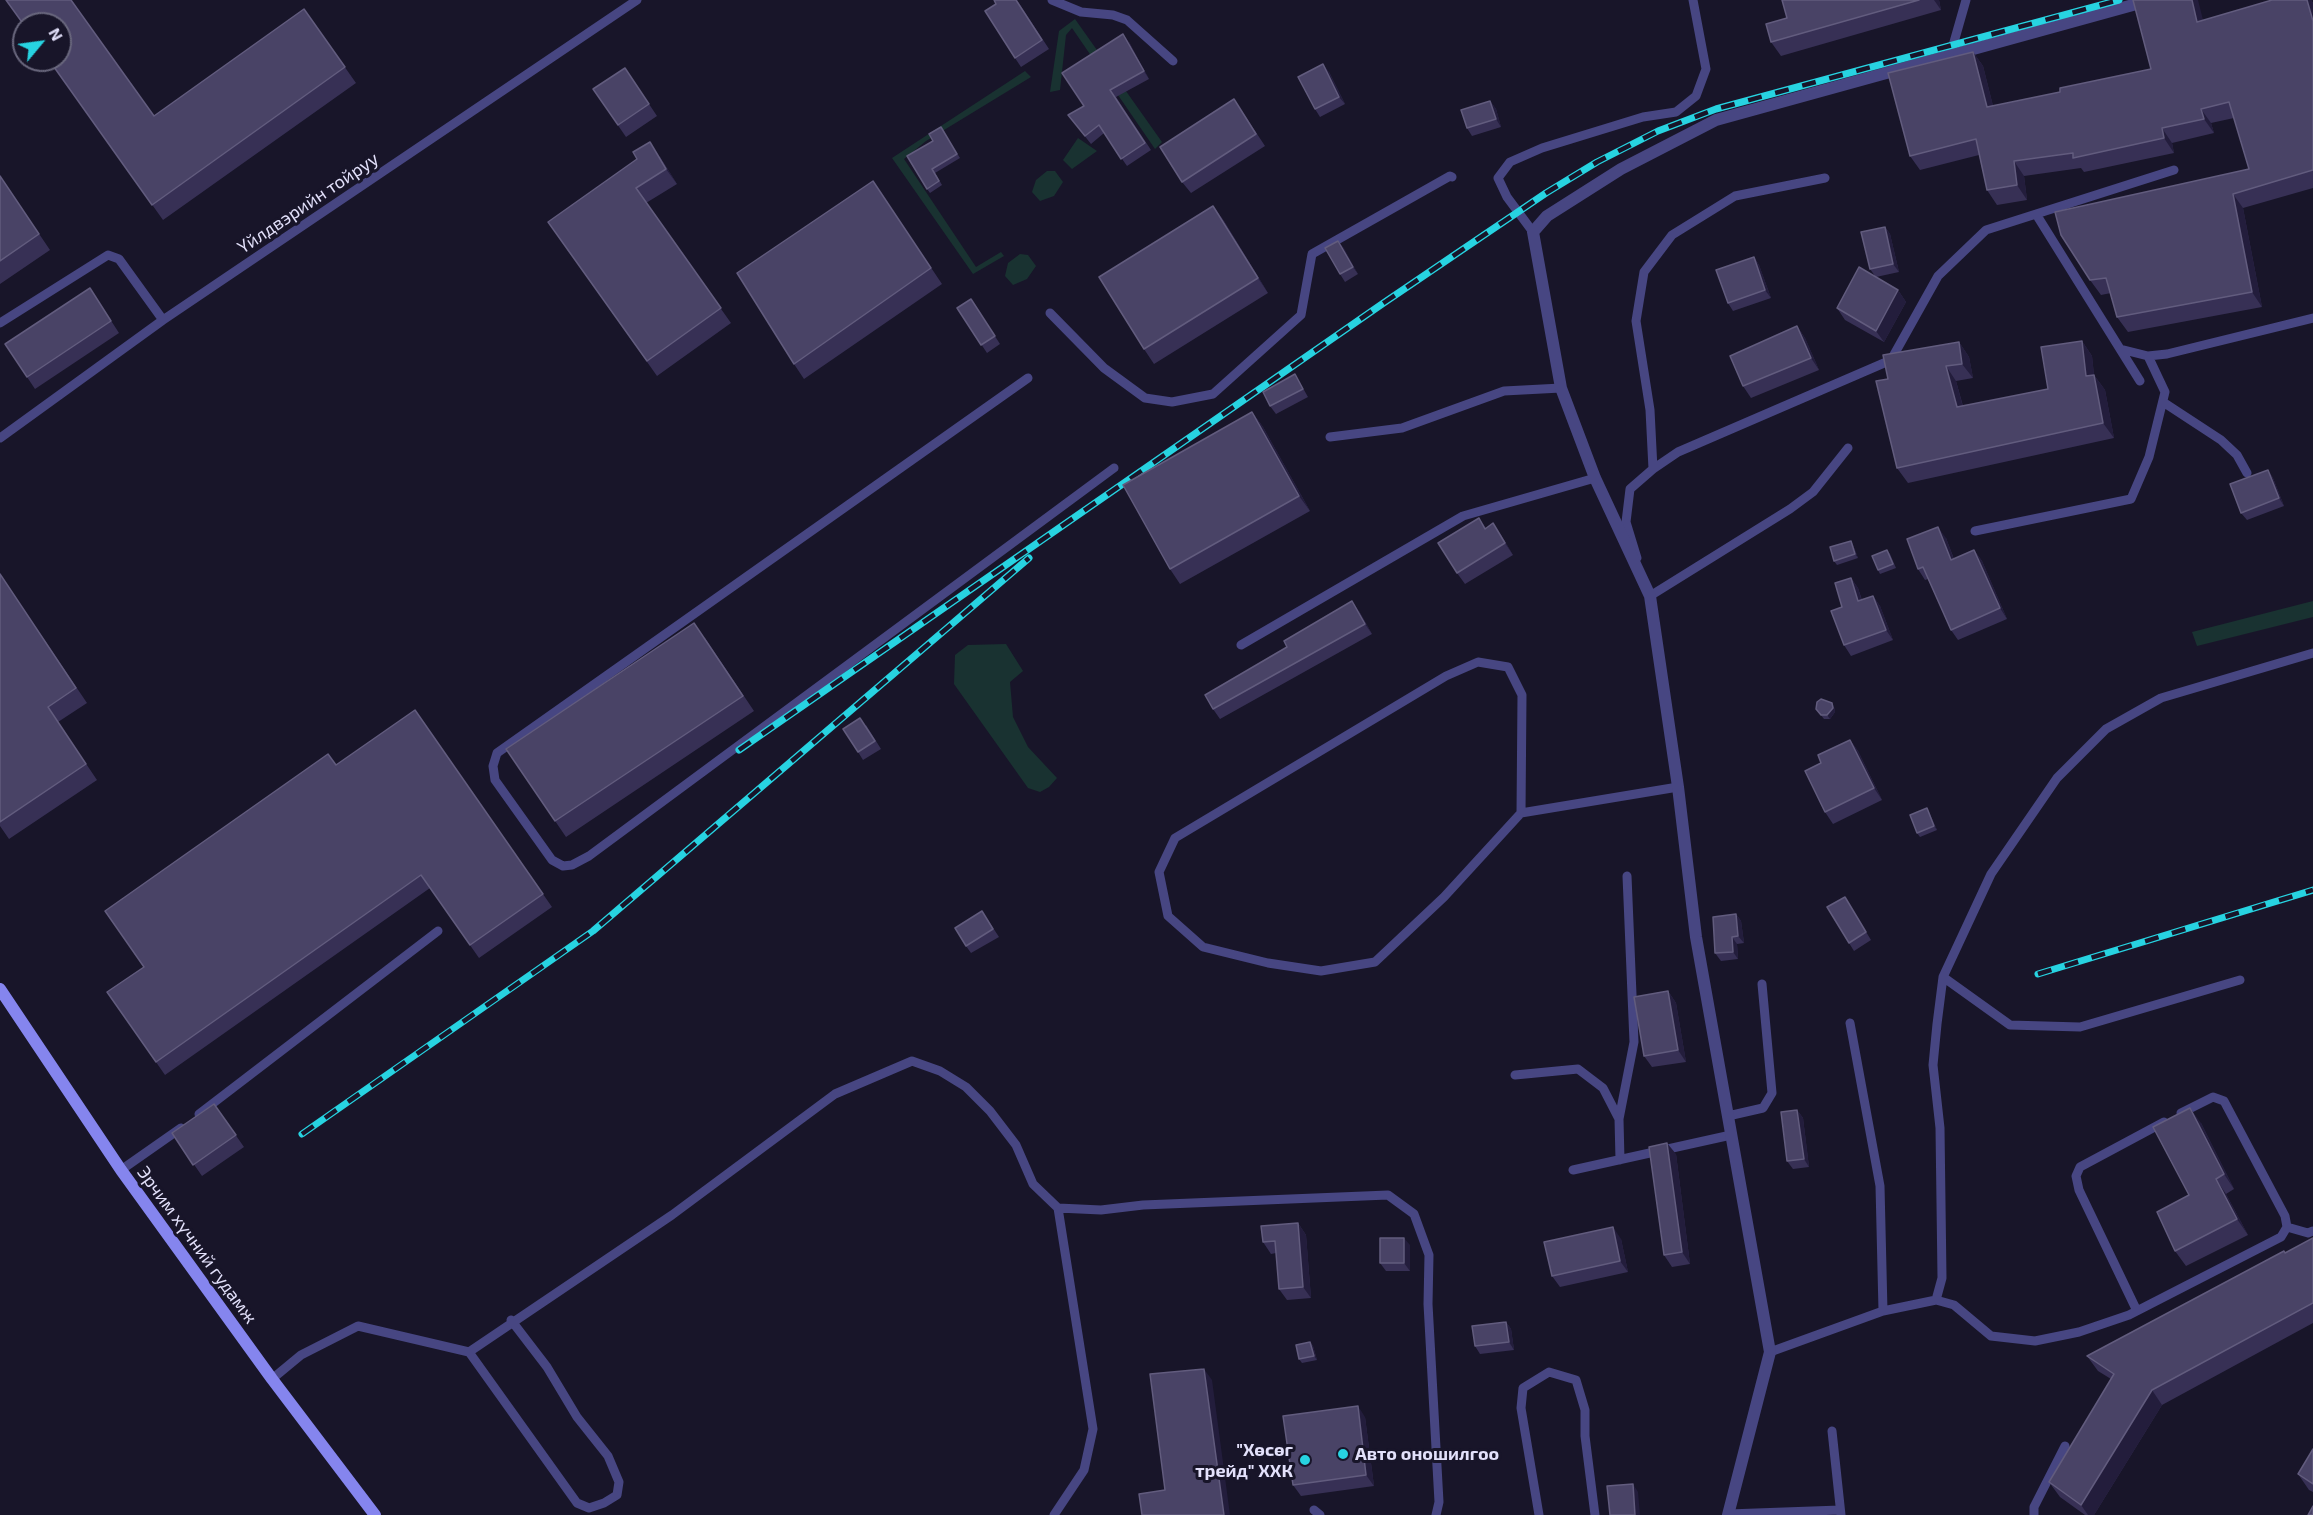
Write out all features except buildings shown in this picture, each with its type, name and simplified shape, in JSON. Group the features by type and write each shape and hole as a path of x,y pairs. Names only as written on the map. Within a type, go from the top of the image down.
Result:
{"main road":[{"name":"Эрчим хүчний гудамж","path":"0,989 121,1170 272,1379 375,1515"}],"street":[{"path":"1728,1515 1770,1352 1696,938 1678,787 1650,596 1595,478 1561,388 1533,232 1547,216 1621,169 1716,120 2151,0"}],"lane":[{"name":"Үйлдвэрийн тойруу","path":"0,438 163,320 637,0"},
{"path":"1052,0 1081,12 1113,15 1127,20 1173,61"},
{"path":"1533,232 1507,197 1498,178 1510,162 1542,148 1643,117 1676,112 1696,96 1706,69 1693,0"},
{"path":"1950,56 1966,0"},
{"path":"1848,448 1813,492 1650,596 1626,522 1630,489 1653,469 1678,452 1891,360 1938,276 1986,230 2174,170"},
{"path":"1050,313 1104,368 1145,398 1172,402 1213,394 1301,315 1312,254 1452,177"},
{"path":"1653,469 1650,410 1636,321 1644,272 1672,235 1735,196 1825,178"},
{"path":"2036,214 2140,381"},
{"path":"0,323 108,255 119,259 163,320"},
{"path":"2120,349 2148,356 2194,349 2313,318"},
{"path":"1975,531 2131,499 2149,457 2165,392 2148,356"},
{"path":"1028,378 497,753 493,766 495,780 552,860 563,866 572,866 589,856 1114,468"},
{"path":"1330,437 1402,428 1504,391 1561,388"},
{"path":"2163,402 2221,440 2237,455 2247,473"},
{"path":"1240,645 1463,516 1595,478"},
{"path":"1936,1300 1942,1278 1942,1231 1940,1128 1933,1065 1944,977 1991,874 2057,778 2106,729 2161,698 2313,653"},
{"path":"1521,813 1522,695 1508,667 1478,662 1446,676 1175,838 1158,872 1168,916 1203,947 1268,963 1322,971 1375,962 1444,897 1521,813 1678,787"},
{"path":"1620,1160 1619,1119 1634,1042 1627,876"},
{"path":"121,1170 273,1060 438,931"},
{"path":"1944,977 2010,1025 2080,1028 2240,980"},
{"path":"1728,1116 1763,1108 1772,1093 1762,984"},
{"path":"1850,1023 1880,1186 1883,1311"},
{"path":"469,1352 512,1320 672,1215 835,1094 912,1061 940,1071 966,1088 990,1111 1016,1145 1033,1184 1058,1209 1093,1429 1084,1470 1054,1515"},
{"path":"1515,1075 1578,1069 1603,1088 1619,1119"},
{"path":"1770,1352 1883,1311 1936,1300 1954,1305 1991,1336 2035,1341 2079,1332 2137,1311 2281,1237 2287,1227 2285,1216 2224,1101 2213,1097 2080,1167 2076,1176 2079,1190 2137,1311"},
{"path":"1573,1170 1731,1135"},
{"path":"1058,1209 1101,1210 1143,1205 1388,1195 1414,1214 1429,1255 1428,1304 1438,1502 1436,1515"},
{"path":"2287,1227 2308,1233 2313,1231"},
{"path":"272,1379 301,1355 358,1326 469,1352 577,1503 589,1508 604,1503 617,1495 619,1482 608,1456 577,1417 547,1367 512,1320"},
{"path":"1539,1515 1521,1408 1523,1388 1549,1372 1576,1380 1585,1410 1585,1436 1595,1515"},
{"path":"1728,1515 1840,1512 1832,1431"},
{"path":"2034,1515 2034,1507 2065,1446"}],"green space":[{"path":"1075,19 1162,142 1155,149 1072,28 1066,35 1060,90 1050,92 1059,31"},
{"path":"1025,71 1031,77 926,141 904,159 976,267 1001,252 1004,256 973,274 892,158"},
{"path":"1078,138 1097,151 1072,169 1063,160"},
{"path":"1047,171 1055,171 1063,182 1054,196 1040,201 1032,192 1036,180"},
{"path":"1020,254 1028,255 1036,266 1027,279 1013,285 1005,276 1008,263"},
{"path":"2313,601 2313,617 2197,646 2192,632"},
{"path":"1006,644 1023,671 1010,682 1013,717 1028,747 1057,778 1049,787 1040,792 1028,788 954,684 955,655 968,645"}],"railway":[{"path":"739,750 1385,302 1546,193 1597,162 1658,131 1716,109 2119,0"},
{"path":"302,1134 593,931 1029,558"},
{"path":"2038,974 2313,890"}],"place":[{"name":"Авто оношилгоо","path":"1343,1454"},
{"name":"\"Хөсөг трейд\" ХХК","path":"1305,1460"}]}
